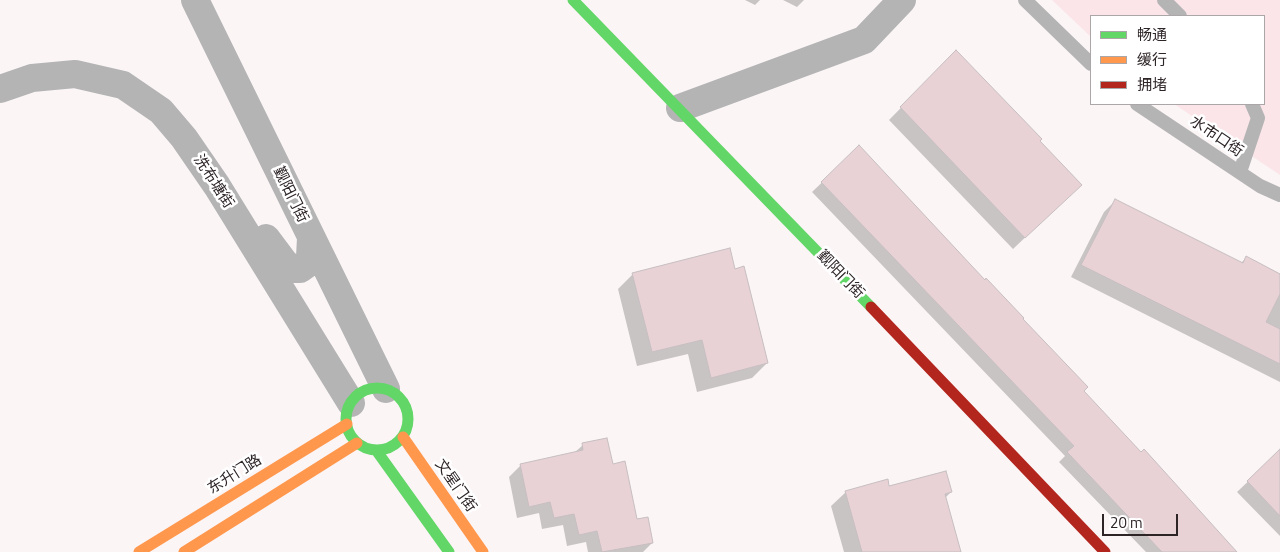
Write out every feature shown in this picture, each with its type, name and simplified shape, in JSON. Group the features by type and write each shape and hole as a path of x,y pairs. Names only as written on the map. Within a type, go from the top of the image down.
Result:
{"street":[{"name":"觐阳门街","path":"195,0 310,238 386,389"},
{"name":"觐阳门街","path":"572,0 680,108 1105,552"},
{"path":"680,108 864,40 902,0"},
{"name":"洗布塘街","path":"0,90 32,78 75,74 123,85 161,111 184,138 217,186 349,413"},
{"path":"217,186 258,228 284,262 292,269 300,269 307,264 310,257 310,238"},
{"path":"386,389 395,394 407,409 408,428 403,437 387,449 376,450 366,448 357,443 350,434 349,413 367,390 386,389"},
{"name":"东升门路","path":"138,552 349,413"},
{"name":"文星门街","path":"403,437 483,552"},
{"path":"184,552 357,443"},
{"path":"376,450 449,552"}],"lane":[{"path":"1025,0 1090,63"},
{"path":"1164,0 1179,15"},
{"name":"水市口街","path":"1139,105 1260,186 1280,195"},
{"path":"1240,172 1258,118 1252,105"}],"shaded area":[{"path":"1052,0 1280,0 1280,175 1175,105 1265,105 1265,15 1090,15 1090,36"}],"building":[{"path":"956,50 1042,139 1040,141 1082,185 1025,238 900,107"},
{"path":"859,145 985,280 986,278 1024,318 1088,387 1084,391 1141,452 1144,449 1237,552 1162,552 1067,452 1074,446 821,182"},
{"path":"1115,199 1243,263 1246,256 1280,274 1280,294 1266,322 1280,329 1280,364 1081,265"},
{"path":"730,248 735,269 744,266 768,363 711,378 702,340 652,352 632,273"},
{"path":"607,438 613,464 625,461 637,519 648,517 653,543 602,552 597,531 579,535 574,514 554,518 550,502 529,507 520,464 583,450 582,443"},
{"path":"1280,449 1280,516 1247,481"},
{"path":"946,471 952,492 945,494 961,552 862,552 845,491 888,479 889,486"}],"traffic: fast":[{"path":"573,0 871,307"},
{"path":"377,388 389,390 399,397 406,407 408,419 406,431 399,441 389,448 377,450 365,448 355,441 348,431 346,419 348,407 355,397 365,390 377,388"},
{"path":"376,450 449,552"}],"traffic: slow":[{"path":"139,552 347,424"},
{"path":"403,437 483,552"},
{"path":"184,552 357,443"}],"traffic: jam":[{"path":"871,307 1105,552"}]}
